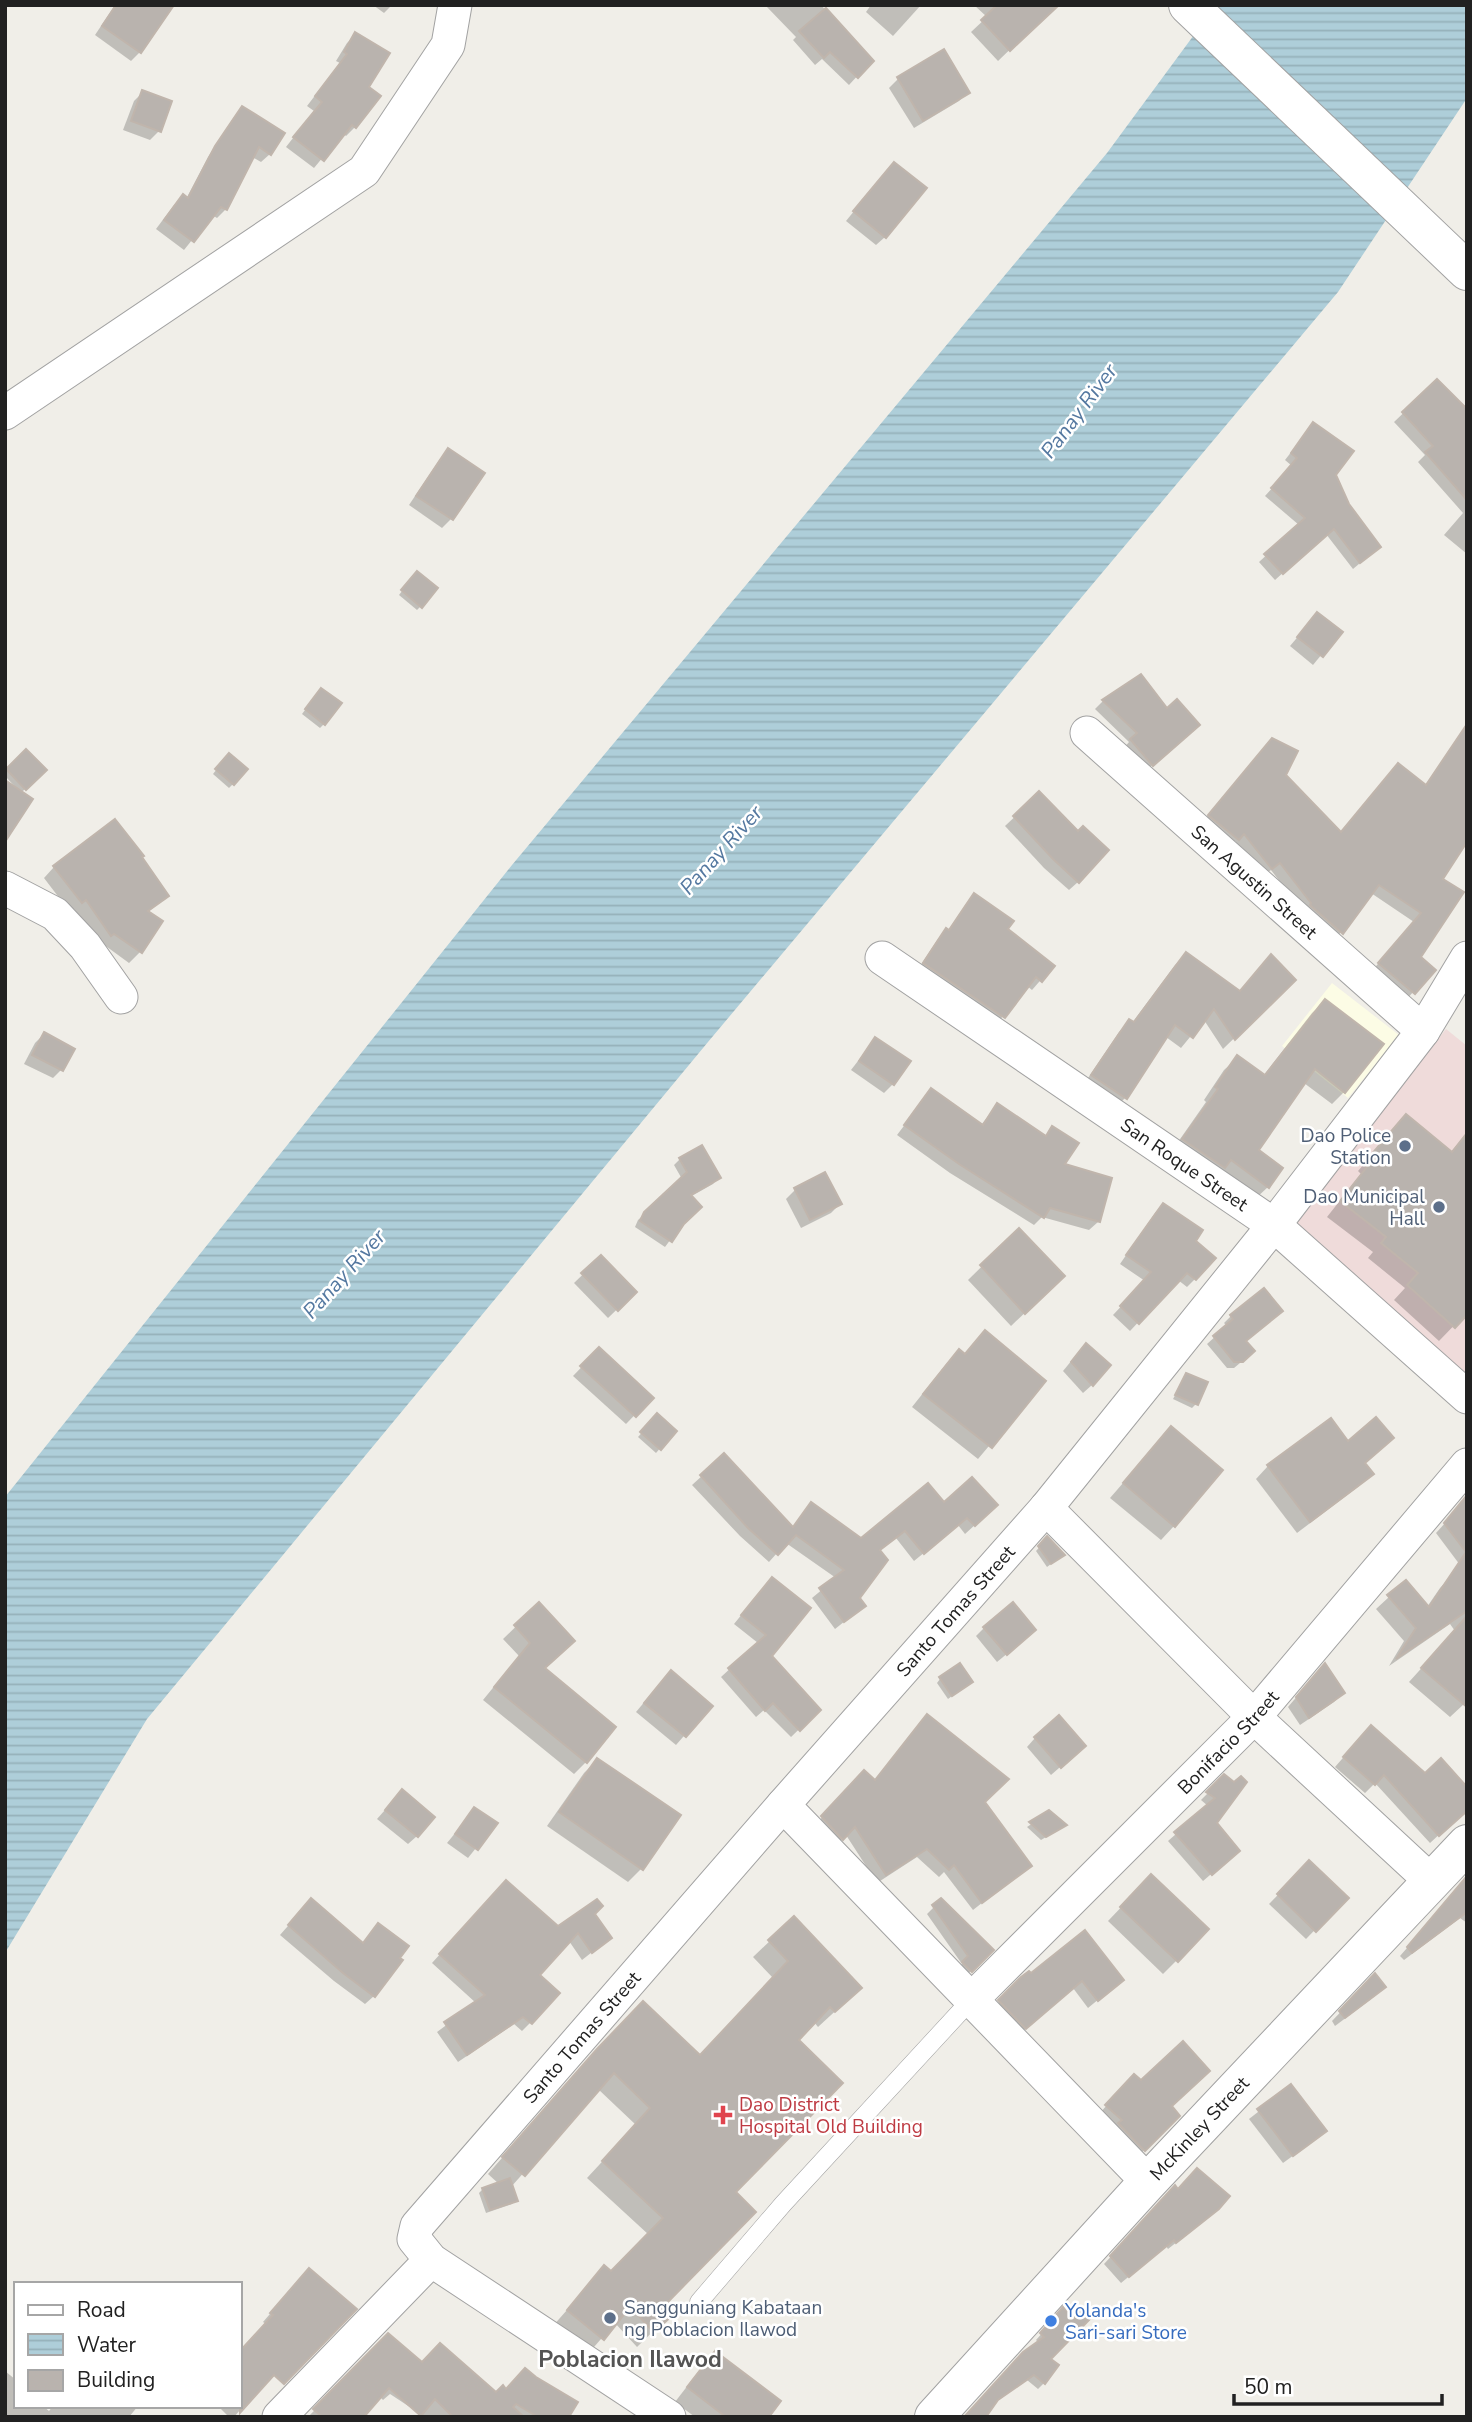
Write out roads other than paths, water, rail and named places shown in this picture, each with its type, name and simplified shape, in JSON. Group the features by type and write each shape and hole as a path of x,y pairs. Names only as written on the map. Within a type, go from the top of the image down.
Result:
{"street":[{"path":"5,413 363,171 448,45 455,5"},
{"path":"1188,5 1460,264"},
{"name":"San Agustin Street","path":"1087,733 1423,1031"},
{"path":"5,888 55,914 85,946 121,998"},
{"name":"San Roque Street","path":"882,958 1273,1225 1467,1397"},
{"name":"Santo Tomas Street","path":"279,2417 423,2250 417,2226 783,1805 1046,1508 1273,1225 1423,1031 1467,958"},
{"name":"Bonifacio Street","path":"971,2000 1254,1717 1467,1465"},
{"path":"1046,1508 1254,1717 1431,1881"},
{"path":"783,1805 1148,2182"},
{"name":"McKinley Street","path":"934,2417 1148,2182 1467,1844"},
{"path":"423,2250 669,2417"}],"lane":[{"path":"699,2302 783,2204 971,2000"}],"water":[{"name":"Panay River","path":"1216,5 1467,5 1467,98 1338,292 708,1042 147,1719 5,1953 5,1497 512,865 1107,153"}],"place":[{"name":"Dao Police Station","path":"1405,1146"},
{"name":"Dao Municipal Hall","path":"1439,1207"},
{"name":"Dao District Hospital Old Building","path":"723,2115"},
{"name":"Sangguniang Kabataan ng Poblacion Ilawod","path":"610,2318"},
{"name":"Yolanda's Sari-sari Store","path":"1051,2321"}],"district":[{"name":"Poblacion Ilawod","path":"630,2359"}]}
